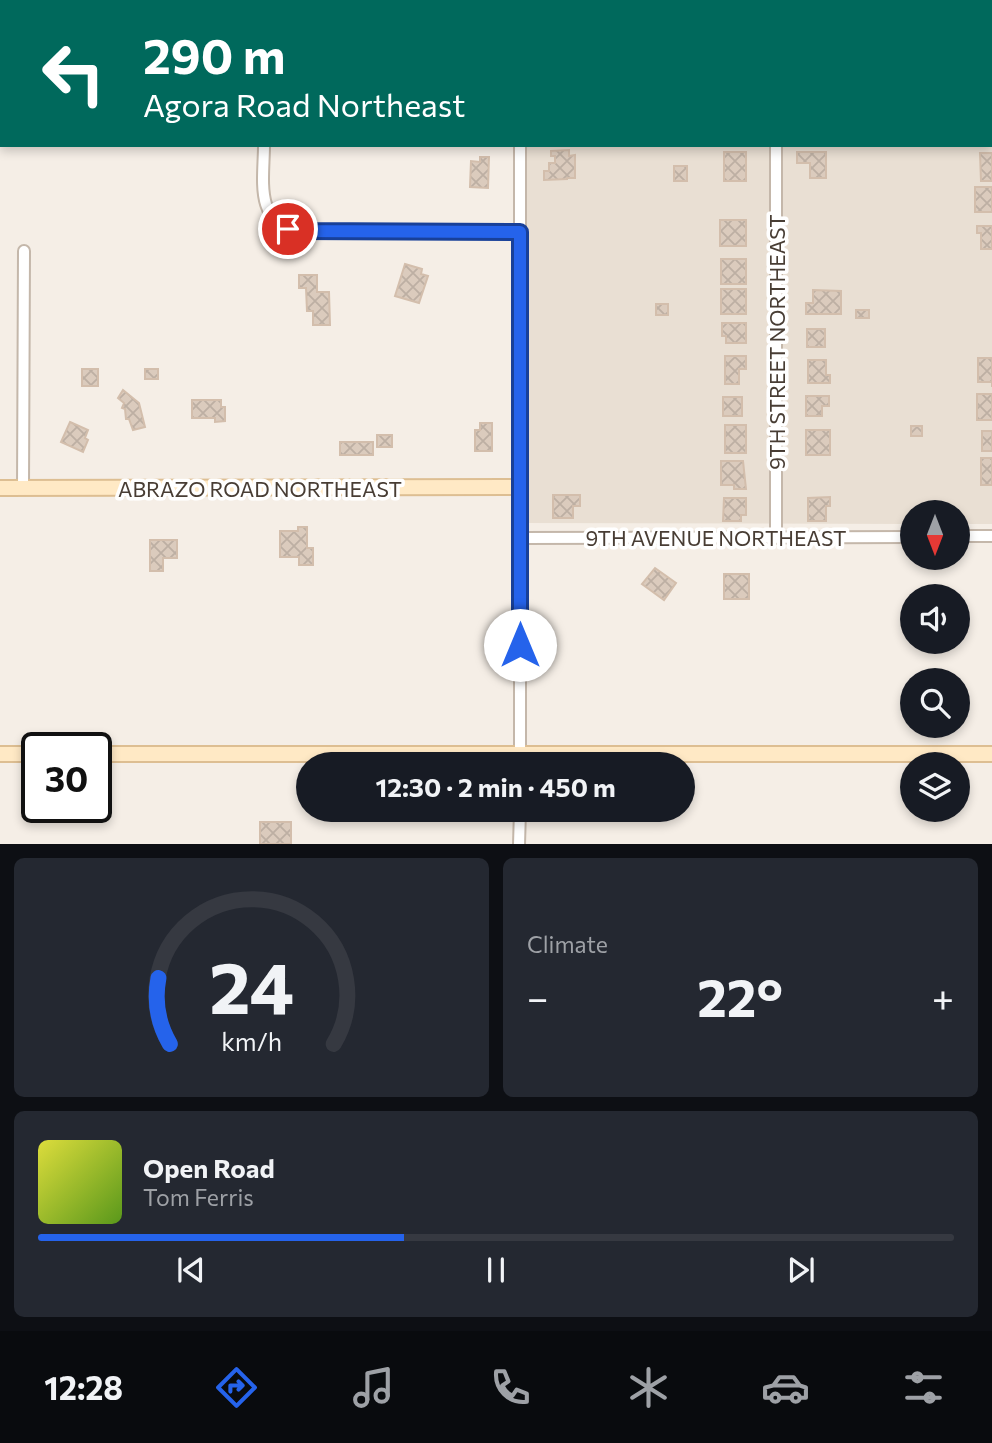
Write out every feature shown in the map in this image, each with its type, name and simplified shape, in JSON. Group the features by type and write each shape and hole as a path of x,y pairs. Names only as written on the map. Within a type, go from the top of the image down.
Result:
{"main road":[{"name":"ABRAZO ROAD NORTHEAST","path":"0,488 520,487"},
{"path":"0,754 21,754"},
{"path":"112,754 296,756"},
{"path":"695,757 992,754"}],"street":[{"path":"264,147 265,203 273,218 288,229 520,232"},
{"path":"520,147 520,752"},
{"name":"9TH STREET NORTHEAST","path":"776,147 776,538"},
{"path":"23,489 24,251"},
{"path":"970,536 992,536"},
{"name":"9TH AVENUE NORTHEAST","path":"520,538 900,537"},
{"path":"519,844 520,822"}],"shaded area":[{"path":"527,147 992,147 992,524 970,524 970,500 900,500 900,524 520,523"}],"building":[{"path":"569,150 569,156 575,155 575,178 544,180 544,171 549,171 549,163 555,163 555,156 551,156 551,151"},
{"path":"724,152 746,152 746,181 724,181"},
{"path":"797,152 826,152 826,178 810,178 810,163 797,163"},
{"path":"980,153 992,153 992,181 981,181"},
{"path":"480,157 489,157 488,188 470,187 471,161 480,162"},
{"path":"674,166 687,166 687,181 674,181"},
{"path":"975,187 992,187 992,212 975,212"},
{"path":"720,220 746,220 746,246 720,246"},
{"path":"977,226 992,226 992,249 981,249 981,233 977,233"},
{"path":"721,259 746,259 746,284 721,284"},
{"path":"405,264 422,269 421,274 428,276 419,303 395,296"},
{"path":"299,275 317,275 317,292 329,292 330,325 313,325 313,311 307,311 306,288 299,288"},
{"path":"721,289 746,289 746,314 721,314"},
{"path":"813,290 841,291 841,314 806,314 806,303 813,303"},
{"path":"656,304 668,304 668,315 656,315"},
{"path":"856,310 869,310 869,318 856,318"},
{"path":"722,323 746,323 746,343 726,343 726,336 722,336"},
{"path":"807,329 825,329 825,347 807,347"},
{"path":"725,356 746,356 746,369 739,369 739,384 725,384"},
{"path":"978,358 992,358 992,382 978,382"},
{"path":"808,360 826,360 826,375 830,375 830,383 808,383"},
{"path":"82,369 98,369 98,386 82,386"},
{"path":"145,369 158,369 158,379 145,379"},
{"path":"123,390 139,403 145,427 133,430 129,419 126,419 125,409 122,408 124,403 118,398"},
{"path":"977,394 992,394 992,420 977,420"},
{"path":"806,396 829,396 829,406 822,406 822,416 806,416"},
{"path":"723,397 742,397 742,416 723,416"},
{"path":"192,400 221,400 221,407 225,407 225,421 192,418"},
{"path":"70,422 88,430 85,438 88,440 83,452 61,442"},
{"path":"480,423 492,423 492,451 475,451 475,430 480,430"},
{"path":"725,425 746,425 746,453 725,453"},
{"path":"911,426 922,426 922,436 911,436"},
{"path":"806,430 830,430 830,455 806,455"},
{"path":"982,431 992,431 992,451 982,451"},
{"path":"377,435 392,435 392,447 377,447"},
{"path":"340,442 373,442 373,455 340,455"},
{"path":"981,458 992,458 992,485 981,485"},
{"path":"721,461 743,461 746,489 721,485"},
{"path":"553,495 580,495 580,506 573,506 573,518 553,518"},
{"path":"830,497 830,506 826,506 826,521 808,521 808,498"},
{"path":"724,498 746,498 746,515 741,515 741,521 723,521"},
{"path":"298,527 307,527 307,548 313,548 313,565 299,565 299,557 280,557 280,531 298,531"},
{"path":"150,540 177,540 177,558 163,558 163,571 150,571"},
{"path":"655,568 676,583 664,600 642,584"},
{"path":"724,574 749,574 749,599 724,599"},
{"path":"260,822 291,822 291,844 260,844"}],"route":[{"path":"288,229 520,232 520,645"}]}
